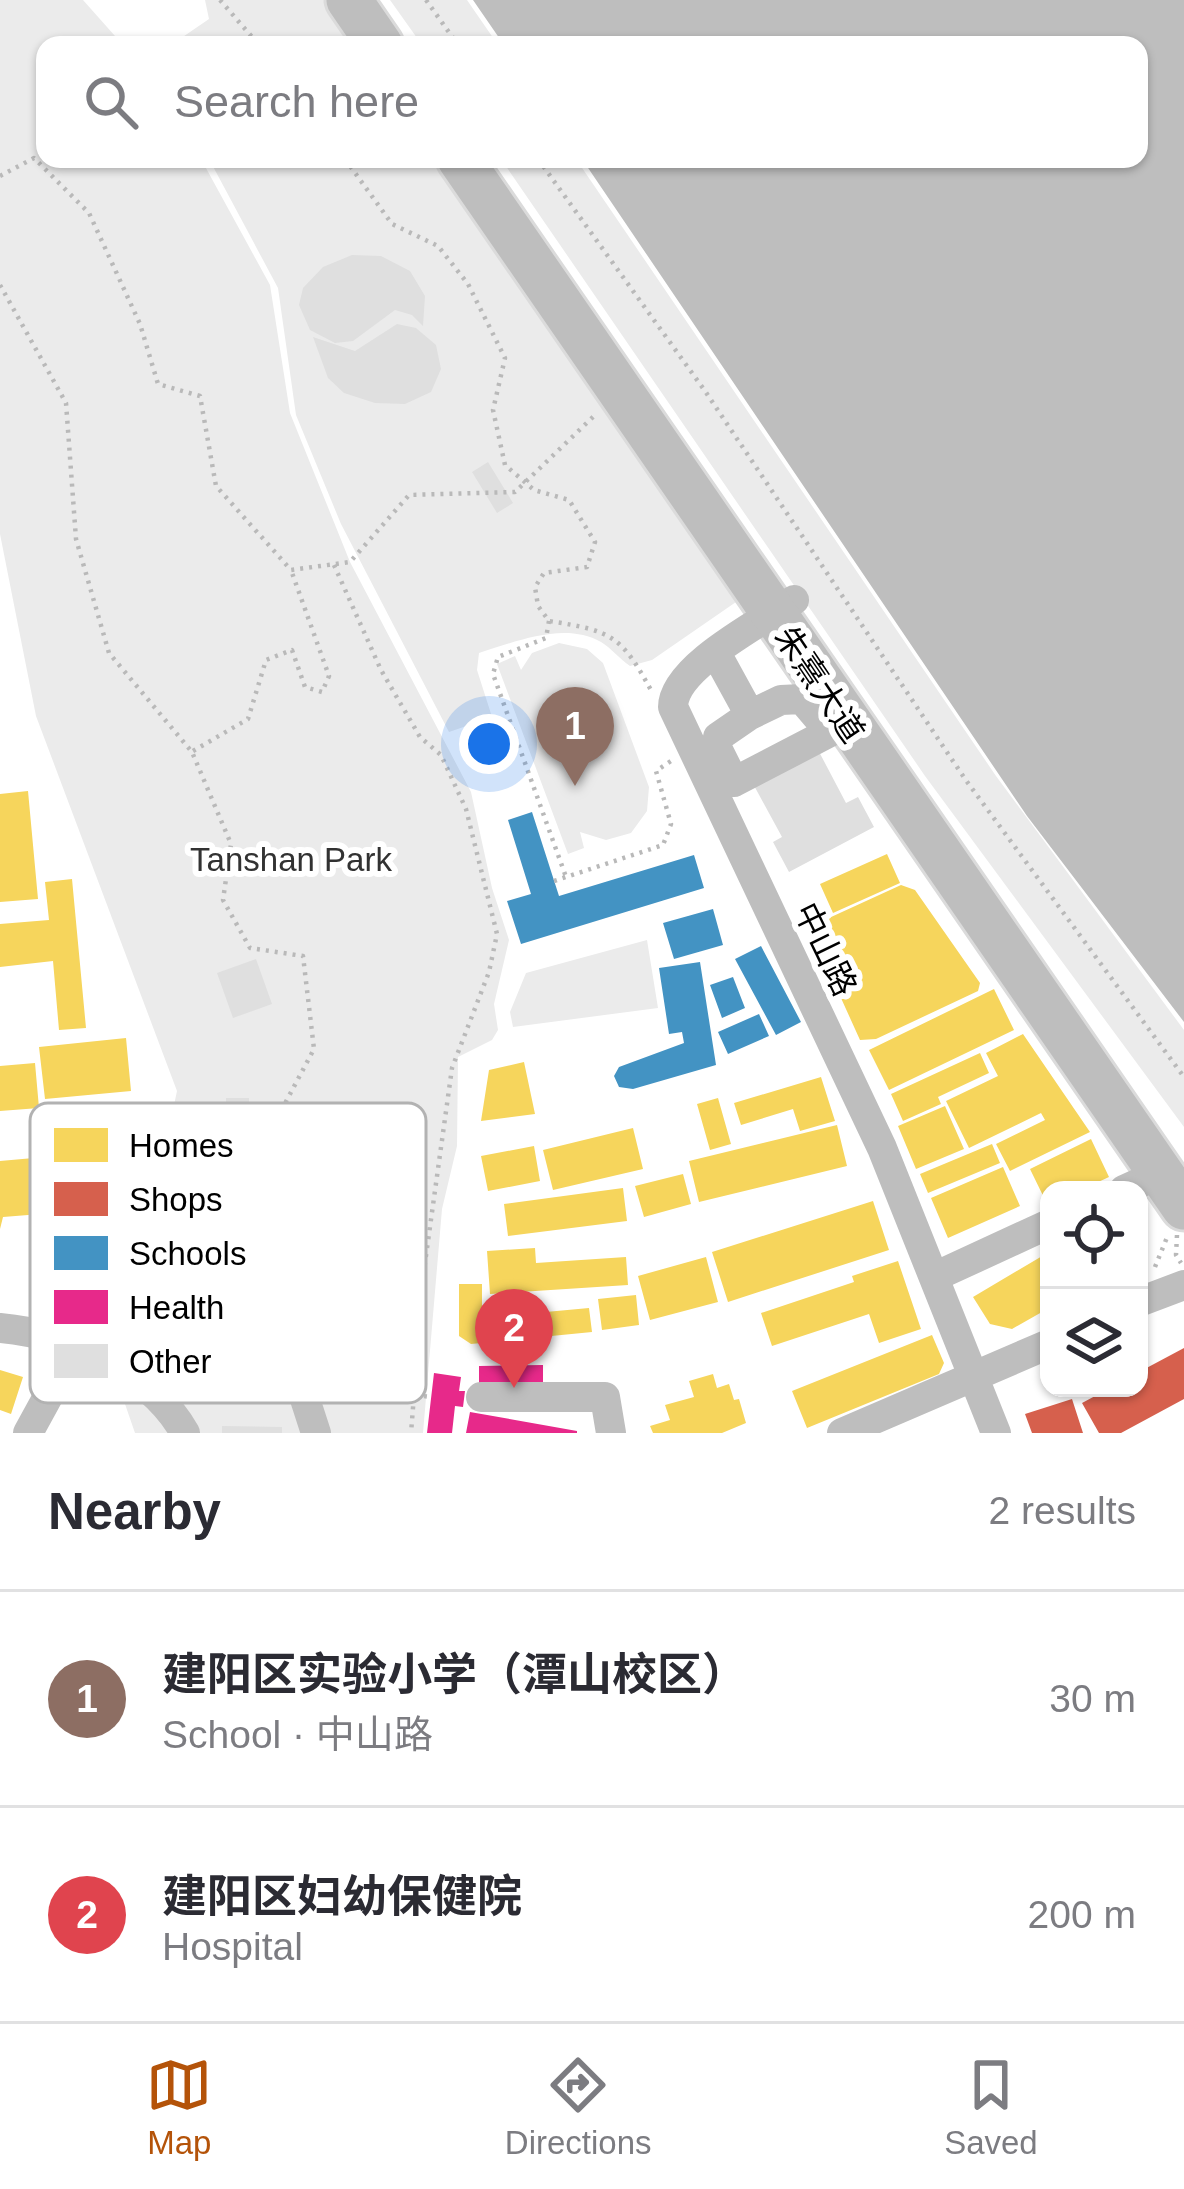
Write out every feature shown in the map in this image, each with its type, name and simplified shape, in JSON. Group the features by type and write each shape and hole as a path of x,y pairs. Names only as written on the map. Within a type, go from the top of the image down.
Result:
{"highway":[{"path":"349,0 374,36"},
{"path":"377,0 402,36"},
{"name":"朱熹大道","path":"466,168 624,393 783,607"},
{"name":"朱熹大道","path":"494,168 1169,1198"}],"street":[{"name":"中山路","path":"783,607 716,653 668,678 676,722 882,1148 997,1433"},
{"path":"716,653 750,715"},
{"path":"934,1277 1040,1228"},
{"path":"0,1328 30,1336"},
{"path":"842,1433 1040,1348"},
{"path":"481,1397 605,1397 611,1433"},
{"path":"28,1433 44,1403"},
{"path":"159,1403 185,1433"},
{"path":"306,1403 316,1433"}],"path":[{"path":"220,0 251,36"},
{"path":"426,0 452,36"},
{"path":"0,176 36,160"},
{"path":"44,168 88,212 140,324 158,384 200,396 216,486 291,570 329,676 322,692 305,687 292,650 266,659 248,719 192,752"},
{"path":"352,168 392,224 438,246 468,284 505,358 493,410 505,465 524,482 569,500 596,542 586,567 544,573 535,587 549,621 549,634 542,642 502,655 492,669 566,877"},
{"path":"544,168 705,391 965,779 1184,1077"},
{"path":"0,285 66,404 76,539 109,653 192,752 231,844 223,900 250,948 303,956 314,1049 285,1103"},
{"path":"291,570 350,562 409,495 515,492 569,435 624,393"},
{"path":"334,564 381,670 421,736 441,755 466,809 497,934 489,972 452,1068 426,1256"},
{"path":"549,621 596,627 615,637 630,649 658,703 676,722"},
{"path":"554,880 663,845 671,824 656,771 690,751"},
{"path":"1167,1282 1176,1256 1169,1198"},
{"path":"1167,1282 1162,1260 1169,1198"},
{"path":"426,1396 431,1397"},
{"path":"411,1433 415,1403"}],"green space":[{"name":"Tanshan Park","path":"0,0 83,0 115,36 36,36 36,168 206,168 270,285 290,413 350,562 471,792 509,940 494,1004 498,1030 492,1040 458,1057 457,1146 442,1209 426,1398 426,1103 174,1103 177,1091 36,716 0,534"},
{"path":"205,0 336,0 362,36 184,36 209,19"},
{"path":"390,0 467,0 492,36 416,36"},
{"path":"214,168 453,168 739,594 736,602 652,660 630,666 601,642 571,633 524,639 479,653 477,670 492,717 449,732 341,524 296,415 278,288"},
{"path":"507,168 582,168 996,776 1184,1030 1184,1127 925,776"},
{"path":"559,643 587,649 603,663 649,787 647,811 631,833 606,840 580,832 584,848 568,854 497,664 515,656 521,670 532,653"},
{"path":"647,940 658,1008 513,1027 510,1012 526,973"},
{"name":"Tanshan Park","path":"125,1403 426,1403 423,1433 135,1433"}],"shaded area":[{"path":"473,0 1184,0 1184,1022 1027,816 588,168 1148,168 1148,36 498,36"}],"building: Homes":[{"path":"28,791 38,899 0,902 0,794"},
{"path":"887,854 900,883 833,913 820,884"},
{"path":"72,879 86,1028 59,1030 53,961 0,967 0,924 49,920 45,882"},
{"path":"901,885 915,890 980,983 978,991 876,1039 860,1040 812,934 818,923"},
{"path":"994,989 1014,1030 889,1090 869,1050"},
{"path":"1023,1034 1090,1132 1010,1171 996,1144 1045,1120 1041,1113 969,1148 946,1101 998,1076 986,1053"},
{"path":"126,1038 131,1091 45,1099 39,1047"},
{"path":"980,1053 989,1073 938,1097 941,1104 903,1121 891,1094"},
{"path":"524,1062 535,1114 481,1121 489,1070"},
{"path":"35,1063 39,1103 30,1103 30,1109 0,1111 0,1066"},
{"path":"821,1077 835,1121 800,1131 793,1109 741,1125 734,1103"},
{"path":"718,1098 731,1144 710,1150 697,1104"},
{"path":"945,1106 964,1149 916,1169 898,1126"},
{"path":"837,1125 847,1166 699,1202 689,1161"},
{"path":"633,1128 643,1169 553,1190 543,1150"},
{"path":"1091,1139 1109,1177 1040,1181 1040,1190 1030,1169"},
{"path":"992,1144 1000,1163 928,1193 920,1174"},
{"path":"534,1146 540,1181 488,1191 481,1156"},
{"path":"30,1158 30,1215 3,1217 0,1229 0,1161"},
{"path":"1003,1167 1020,1206 948,1238 931,1198"},
{"path":"683,1174 691,1204 644,1217 635,1186"},
{"path":"623,1188 627,1221 508,1236 504,1204"},
{"path":"873,1201 889,1250 728,1302 712,1252"},
{"path":"535,1248 536,1263 626,1257 628,1285 490,1294 487,1251"},
{"path":"706,1257 718,1302 650,1320 638,1276"},
{"path":"1040,1257 1040,1313 1012,1329 990,1324 973,1297"},
{"path":"898,1261 921,1329 879,1343 869,1314 772,1346 761,1313 854,1282 852,1276"},
{"path":"459,1284 482,1284 482,1318 589,1308 592,1332 471,1344 459,1336"},
{"path":"636,1295 639,1325 602,1330 598,1299"},
{"path":"932,1335 944,1363 939,1374 807,1428 792,1391"},
{"path":"0,1370 23,1377 11,1414 0,1410"},
{"path":"713,1374 717,1388 729,1384 746,1423 722,1433 653,1433 650,1426 670,1420 665,1405 694,1397 689,1381"}],"building: Shops":[{"path":"1184,1348 1184,1399 1121,1433 1099,1433 1082,1403 1093,1397 1148,1397 1148,1367"},
{"path":"1072,1399 1083,1433 1032,1433 1025,1414"}],"building: Schools":[{"path":"532,812 559,896 694,855 704,888 521,944 507,901 531,894 508,820"},
{"path":"713,909 723,945 674,959 663,923"},
{"path":"761,946 801,1022 776,1035 735,959"},
{"path":"700,962 716,1065 633,1089 619,1087 614,1076 619,1067 684,1043 682,1032 669,1034 659,968"},
{"path":"733,977 745,1008 722,1018 710,985"},
{"path":"759,1014 769,1036 728,1054 718,1032"}],"building: Health":[{"path":"543,1365 543,1385 479,1386 479,1366"},
{"path":"434,1373 461,1377 463,1407 455,1406 452,1433 427,1433"},
{"path":"470,1412 577,1431 577,1433 466,1433"}],"building: Other":[{"path":"352,255 381,256 410,271 425,296 423,326 412,315 395,310 353,341 335,343 310,330 299,305 303,288 323,267"},
{"path":"397,324 416,328 436,345 441,369 431,392 405,404 375,403 344,393 328,378 313,337 355,351"},
{"path":"488,462 513,503 497,513 472,472"},
{"path":"816,746 846,803 858,797 874,827 789,872 773,842 782,837 751,780"},
{"path":"256,959 272,1004 233,1018 217,973"},
{"path":"226,1098 249,1098 249,1103 226,1103"},
{"path":"222,1426 282,1427 282,1433 222,1433"}],"place":[{"name":"建阳区实验小学（潭山校区）","path":"575,786"},
{"name":"建阳区妇幼保健院","path":"514,1388"}]}
